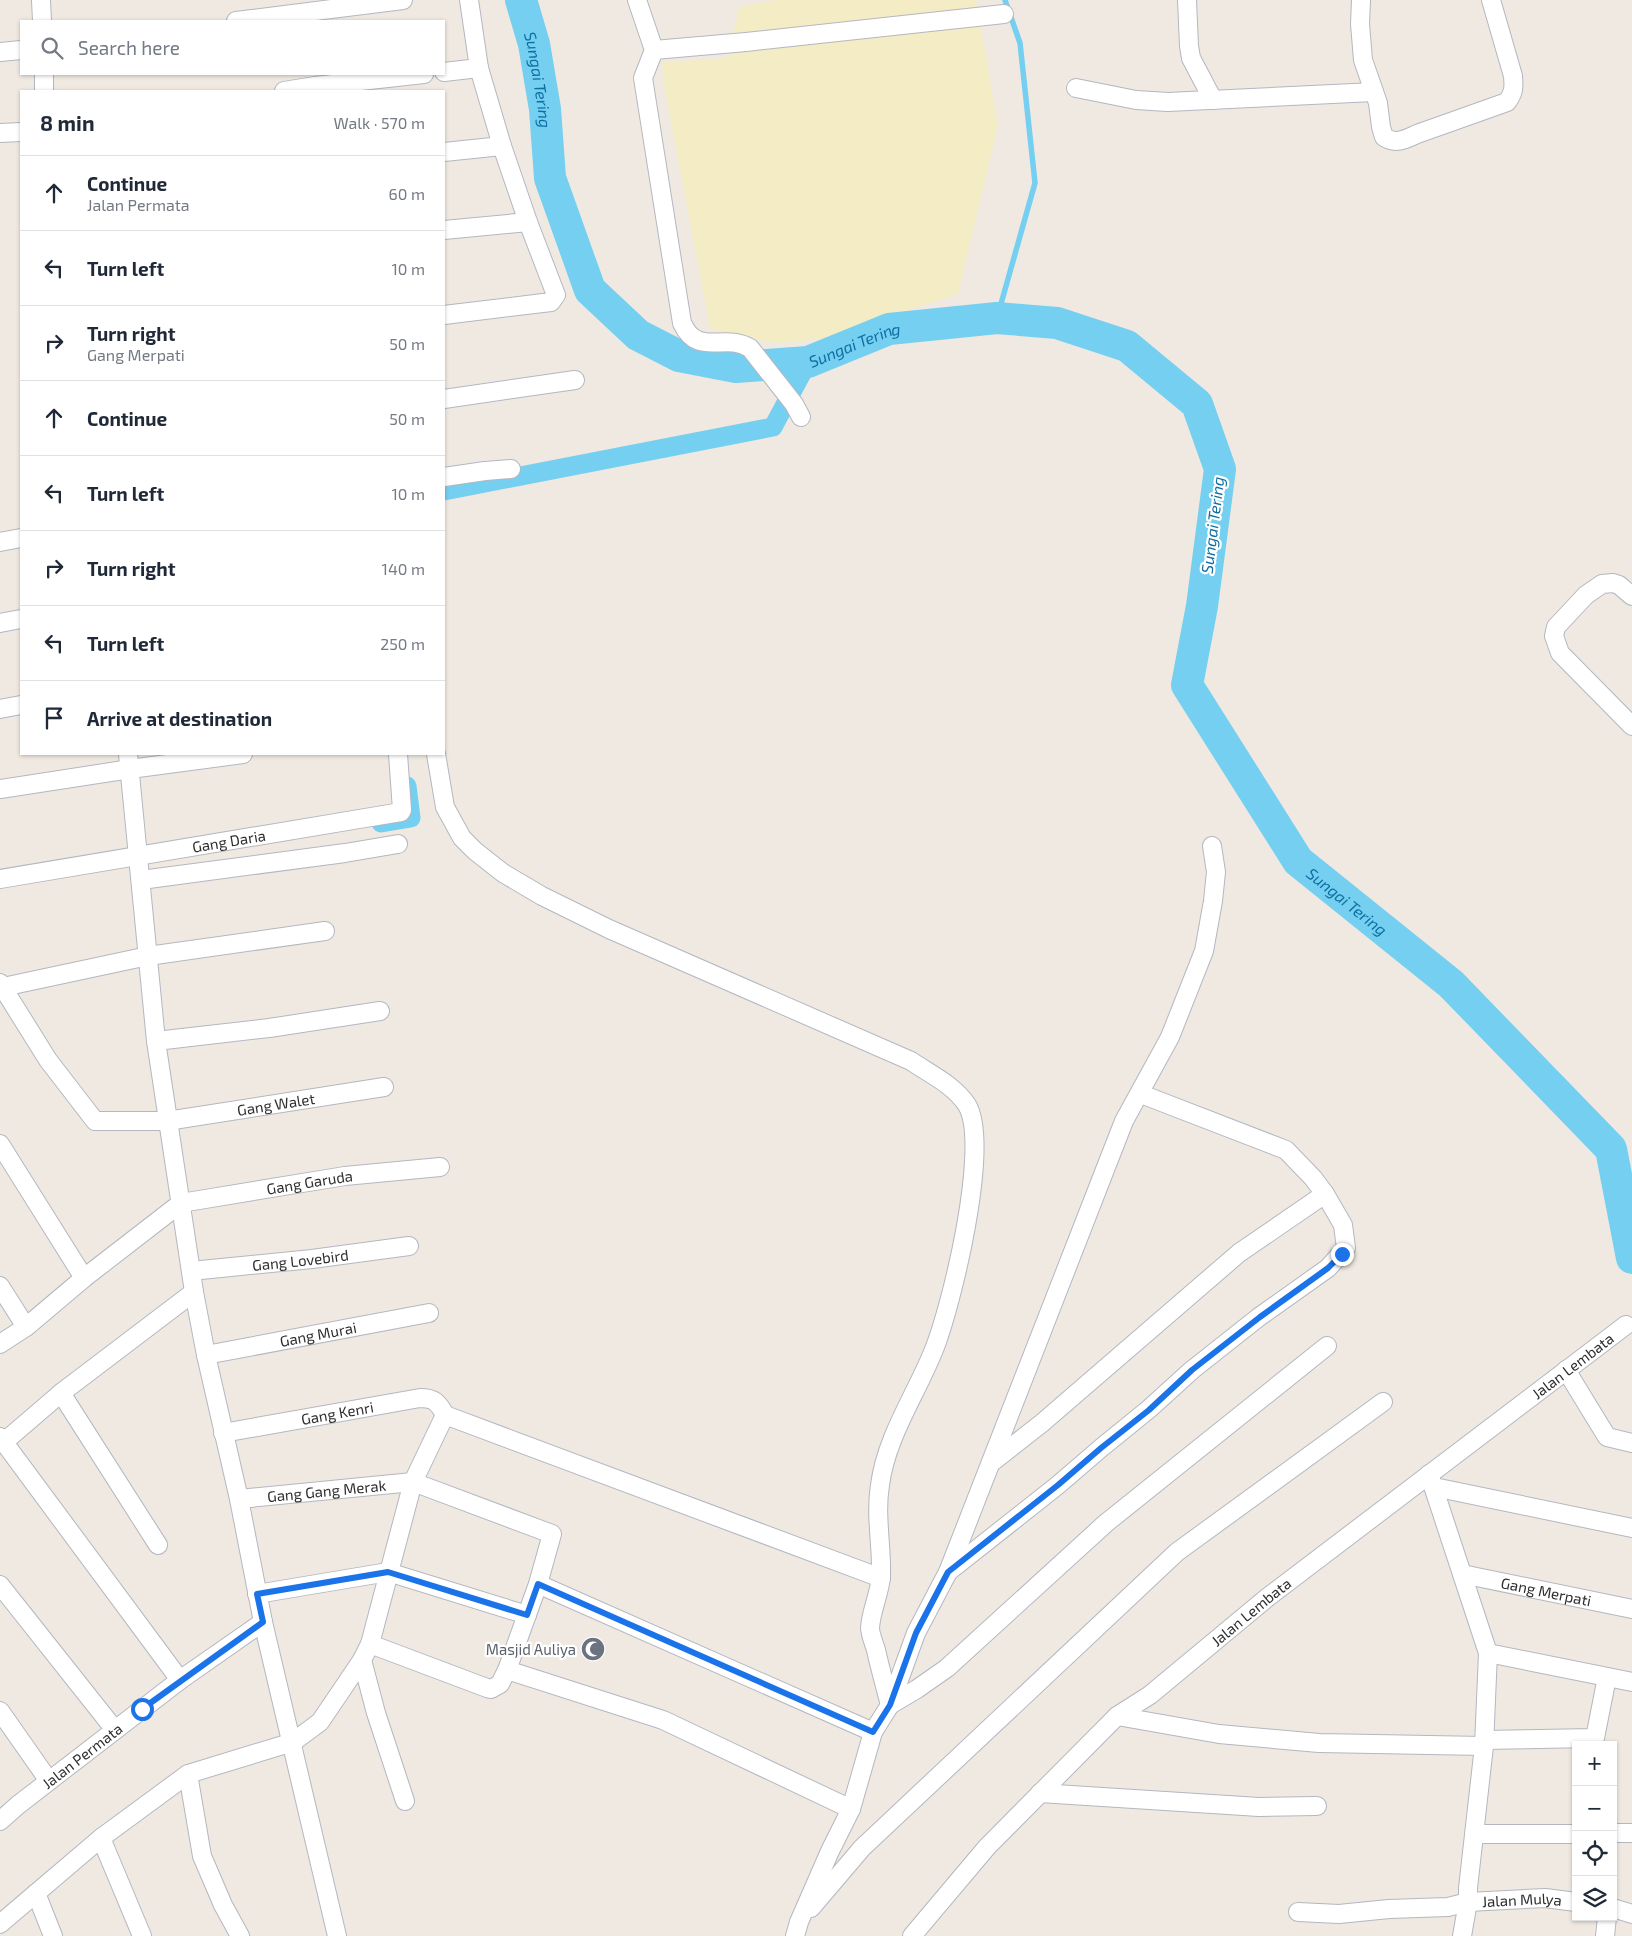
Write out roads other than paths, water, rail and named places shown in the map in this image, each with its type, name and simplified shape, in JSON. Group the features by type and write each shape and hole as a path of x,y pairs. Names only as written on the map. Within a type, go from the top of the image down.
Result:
{"street":[{"path":"41,0 42,20"},
{"path":"243,20 403,0"},
{"path":"445,315 551,302 555,299 556,295 502,146 479,68 468,0"},
{"path":"637,0 654,50 643,78 682,322 687,334 693,339 701,342 740,344 750,348 794,404 801,417"},
{"path":"1187,0 1191,58 1213,100"},
{"path":"1361,0 1360,24 1363,60 1374,92 1384,136 1395,142 1507,102 1512,95 1513,76 1491,0"},
{"path":"654,50 1004,14"},
{"path":"0,52 20,50"},
{"path":"445,72 479,68"},
{"path":"44,75 44,90"},
{"path":"288,90 315,84 413,75"},
{"path":"1076,88 1136,100 1168,102 1374,92"},
{"path":"0,133 20,132"},
{"path":"445,152 502,146"},
{"path":"445,230 528,222"},
{"path":"445,399 575,380"},
{"path":"445,478 485,471 511,470"},
{"path":"0,542 20,538"},
{"path":"1632,596 1613,582 1602,584 1586,595 1556,627 1554,636 1560,653 1632,726"},
{"path":"0,622 20,618"},
{"path":"0,709 20,705"},
{"path":"0,789 129,761 227,755"},
{"name":"Gang Daria","path":"0,879 401,812 398,755"},
{"path":"436,755 445,807 462,838 475,851 504,873 542,896 609,929 911,1062 948,1085 967,1106 972,1122 975,1147 971,1197 960,1259 934,1351 890,1447 880,1485 878,1525 881,1549 881,1578 870,1628 890,1705"},
{"path":"129,761 156,1041 194,1292 206,1355 239,1499 263,1622 293,1742 337,1936"},
{"path":"141,878 335,854 398,844"},
{"path":"797,1929 830,1851 851,1809 873,1732 890,1705 916,1633 948,1572 1124,1121 1170,1037 1204,951 1216,872 1212,846"},
{"path":"2,985 148,956 326,931"},
{"name":"Gang Walet","path":"2,985 48,1060 95,1121 131,1119 168,1121 384,1086"},
{"path":"156,1041 269,1028 380,1011"},
{"path":"948,1572 1149,1410 1199,1364 1328,1268 1346,1248 1343,1225 1314,1178 1286,1150 1140,1094"},
{"path":"0,1144 84,1278"},
{"name":"Gang Garuda","path":"181,1203 345,1176 440,1167"},
{"path":"991,1464 1042,1423 1239,1253 1324,1194"},
{"path":"0,1344 26,1327 84,1278 181,1203"},
{"name":"Gang Lovebird","path":"191,1271 312,1260 409,1246"},
{"path":"0,1286 26,1327"},
{"path":"180,1680 54,1513 2,1439 194,1292"},
{"name":"Gang Murai","path":"206,1355 429,1313"},
{"name":"Jalan Lembata","path":"912,1936 987,1847 1117,1716 1150,1694 1268,1597 1432,1481 1566,1370 1626,1325"},
{"path":"890,1705 947,1668 1106,1523 1327,1346"},
{"path":"1566,1370 1606,1437 1632,1443"},
{"path":"61,1393 158,1545"},
{"name":"Gang Kenri","path":"223,1433 420,1398 436,1400 445,1415"},
{"path":"797,1929 862,1848 1177,1552 1383,1402"},
{"path":"0,1924 101,1838 188,1774 293,1742 320,1722 366,1652 413,1482 445,1415 881,1578"},
{"path":"1432,1481 1632,1528"},
{"path":"1432,1481 1488,1653 1484,1743 1468,1902 1462,1936"},
{"path":"366,1652 491,1689 500,1684 507,1670 538,1584 552,1534 413,1482"},
{"name":"Gang Gang Merak","path":"239,1499 413,1482"},
{"path":"257,1594 388,1572 527,1615"},
{"name":"Gang Merpati","path":"1462,1574 1632,1609"},
{"path":"538,1584 873,1732"},
{"path":"0,1585 116,1730"},
{"name":"Jalan Permata","path":"0,1821 180,1680 263,1622"},
{"path":"366,1652 376,1713 406,1801"},
{"path":"1488,1653 1632,1682"},
{"path":"507,1670 663,1720 851,1809"},
{"path":"1117,1716 1218,1734 1320,1743 1484,1743 1595,1738 1607,1677"},
{"path":"0,1711 49,1781"},
{"path":"188,1774 202,1856 223,1906 240,1936"},
{"path":"1040,1793 1259,1806 1317,1806"},
{"path":"1617,1834 1632,1833"},
{"path":"1474,1834 1572,1834"},
{"path":"101,1838 142,1936"},
{"path":"36,1893 53,1936"},
{"name":"Jalan Mulya","path":"1298,1912 1339,1914 1389,1909 1448,1907 1468,1902 1545,1898 1572,1901"},
{"path":"1617,1909 1632,1914"},
{"path":"1606,1936 1607,1921"}],"waterway":[{"name":"Sungai Tering","path":"521,0 534,44 545,109 550,178 590,290 638,335 679,356 736,367 808,362 889,329 997,318 1057,323 1127,346 1197,404 1220,469 1202,606 1187,685 1298,861 1451,984 1611,1149 1632,1258"},
{"path":"997,318 1035,183 1020,43 1005,0"},
{"path":"445,491 773,427 808,362"},
{"path":"381,823 411,818 407,786"}],"place":[{"name":"Masjid Auliya","path":"593,1649"}]}
